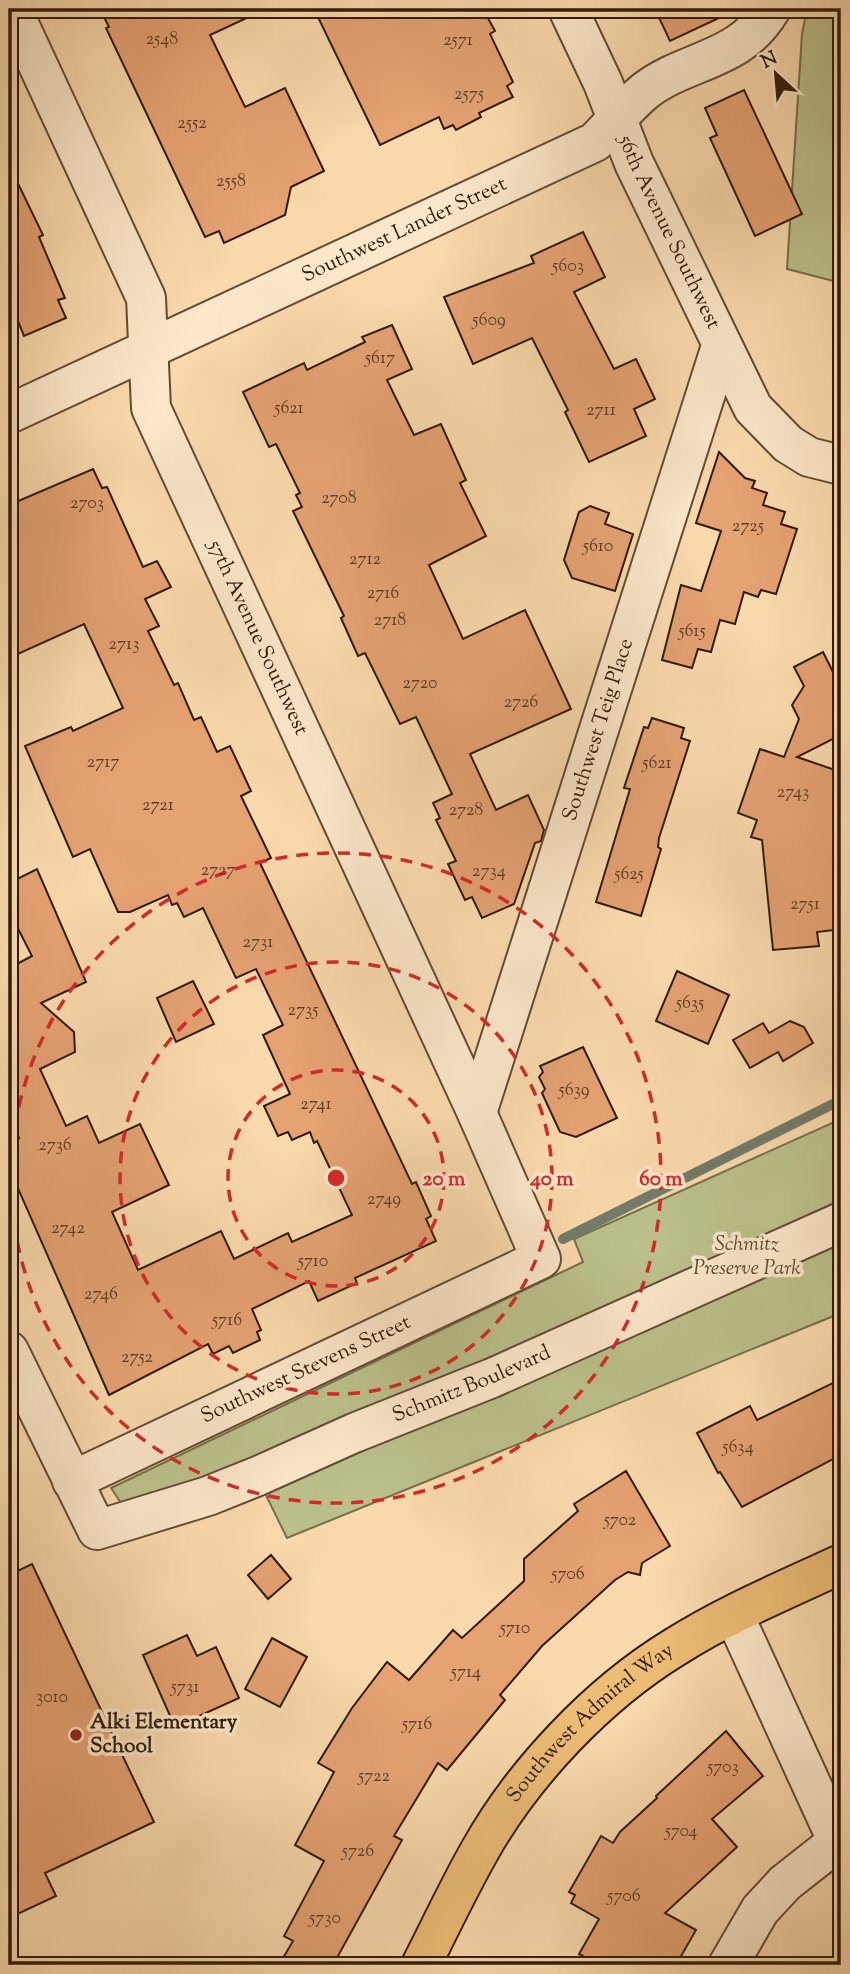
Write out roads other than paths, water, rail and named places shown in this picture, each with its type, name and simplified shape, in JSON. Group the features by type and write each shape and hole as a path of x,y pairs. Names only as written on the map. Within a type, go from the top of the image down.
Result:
{"main road":[{"name":"Southwest Admiral Way","path":"421,1965 480,1850 552,1753 584,1718 628,1680 675,1646 841,1564"}],"street":[{"name":"57th Avenue Southwest","path":"12,9 146,298 151,408 477,1113 541,1259"},
{"name":"56th Avenue Southwest","path":"569,9 618,119 634,163 753,408 788,444 809,457 841,465"},
{"name":"Southwest Lander Street","path":"9,414 595,142 646,90 744,42 760,27 771,9"},
{"name":"Southwest Teig Place","path":"477,1113 722,346"},
{"name":"Schmitz Boulevard","path":"72,1482 97,1530 208,1496 354,1433 492,1378 841,1222"},
{"name":"Southwest Stevens Street","path":"72,1482 541,1259"},
{"path":"9,1351 72,1482"},
{"path":"728,1965 760,1910 785,1883 840,1843 734,1615"}],"waterway":[{"path":"563,1239 841,1100"}],"place":[{"name":"Alki Elementary School","path":"76,1735"}],"park label":[{"name":"Schmitz Preserve Park","path":"747,1257"}]}
